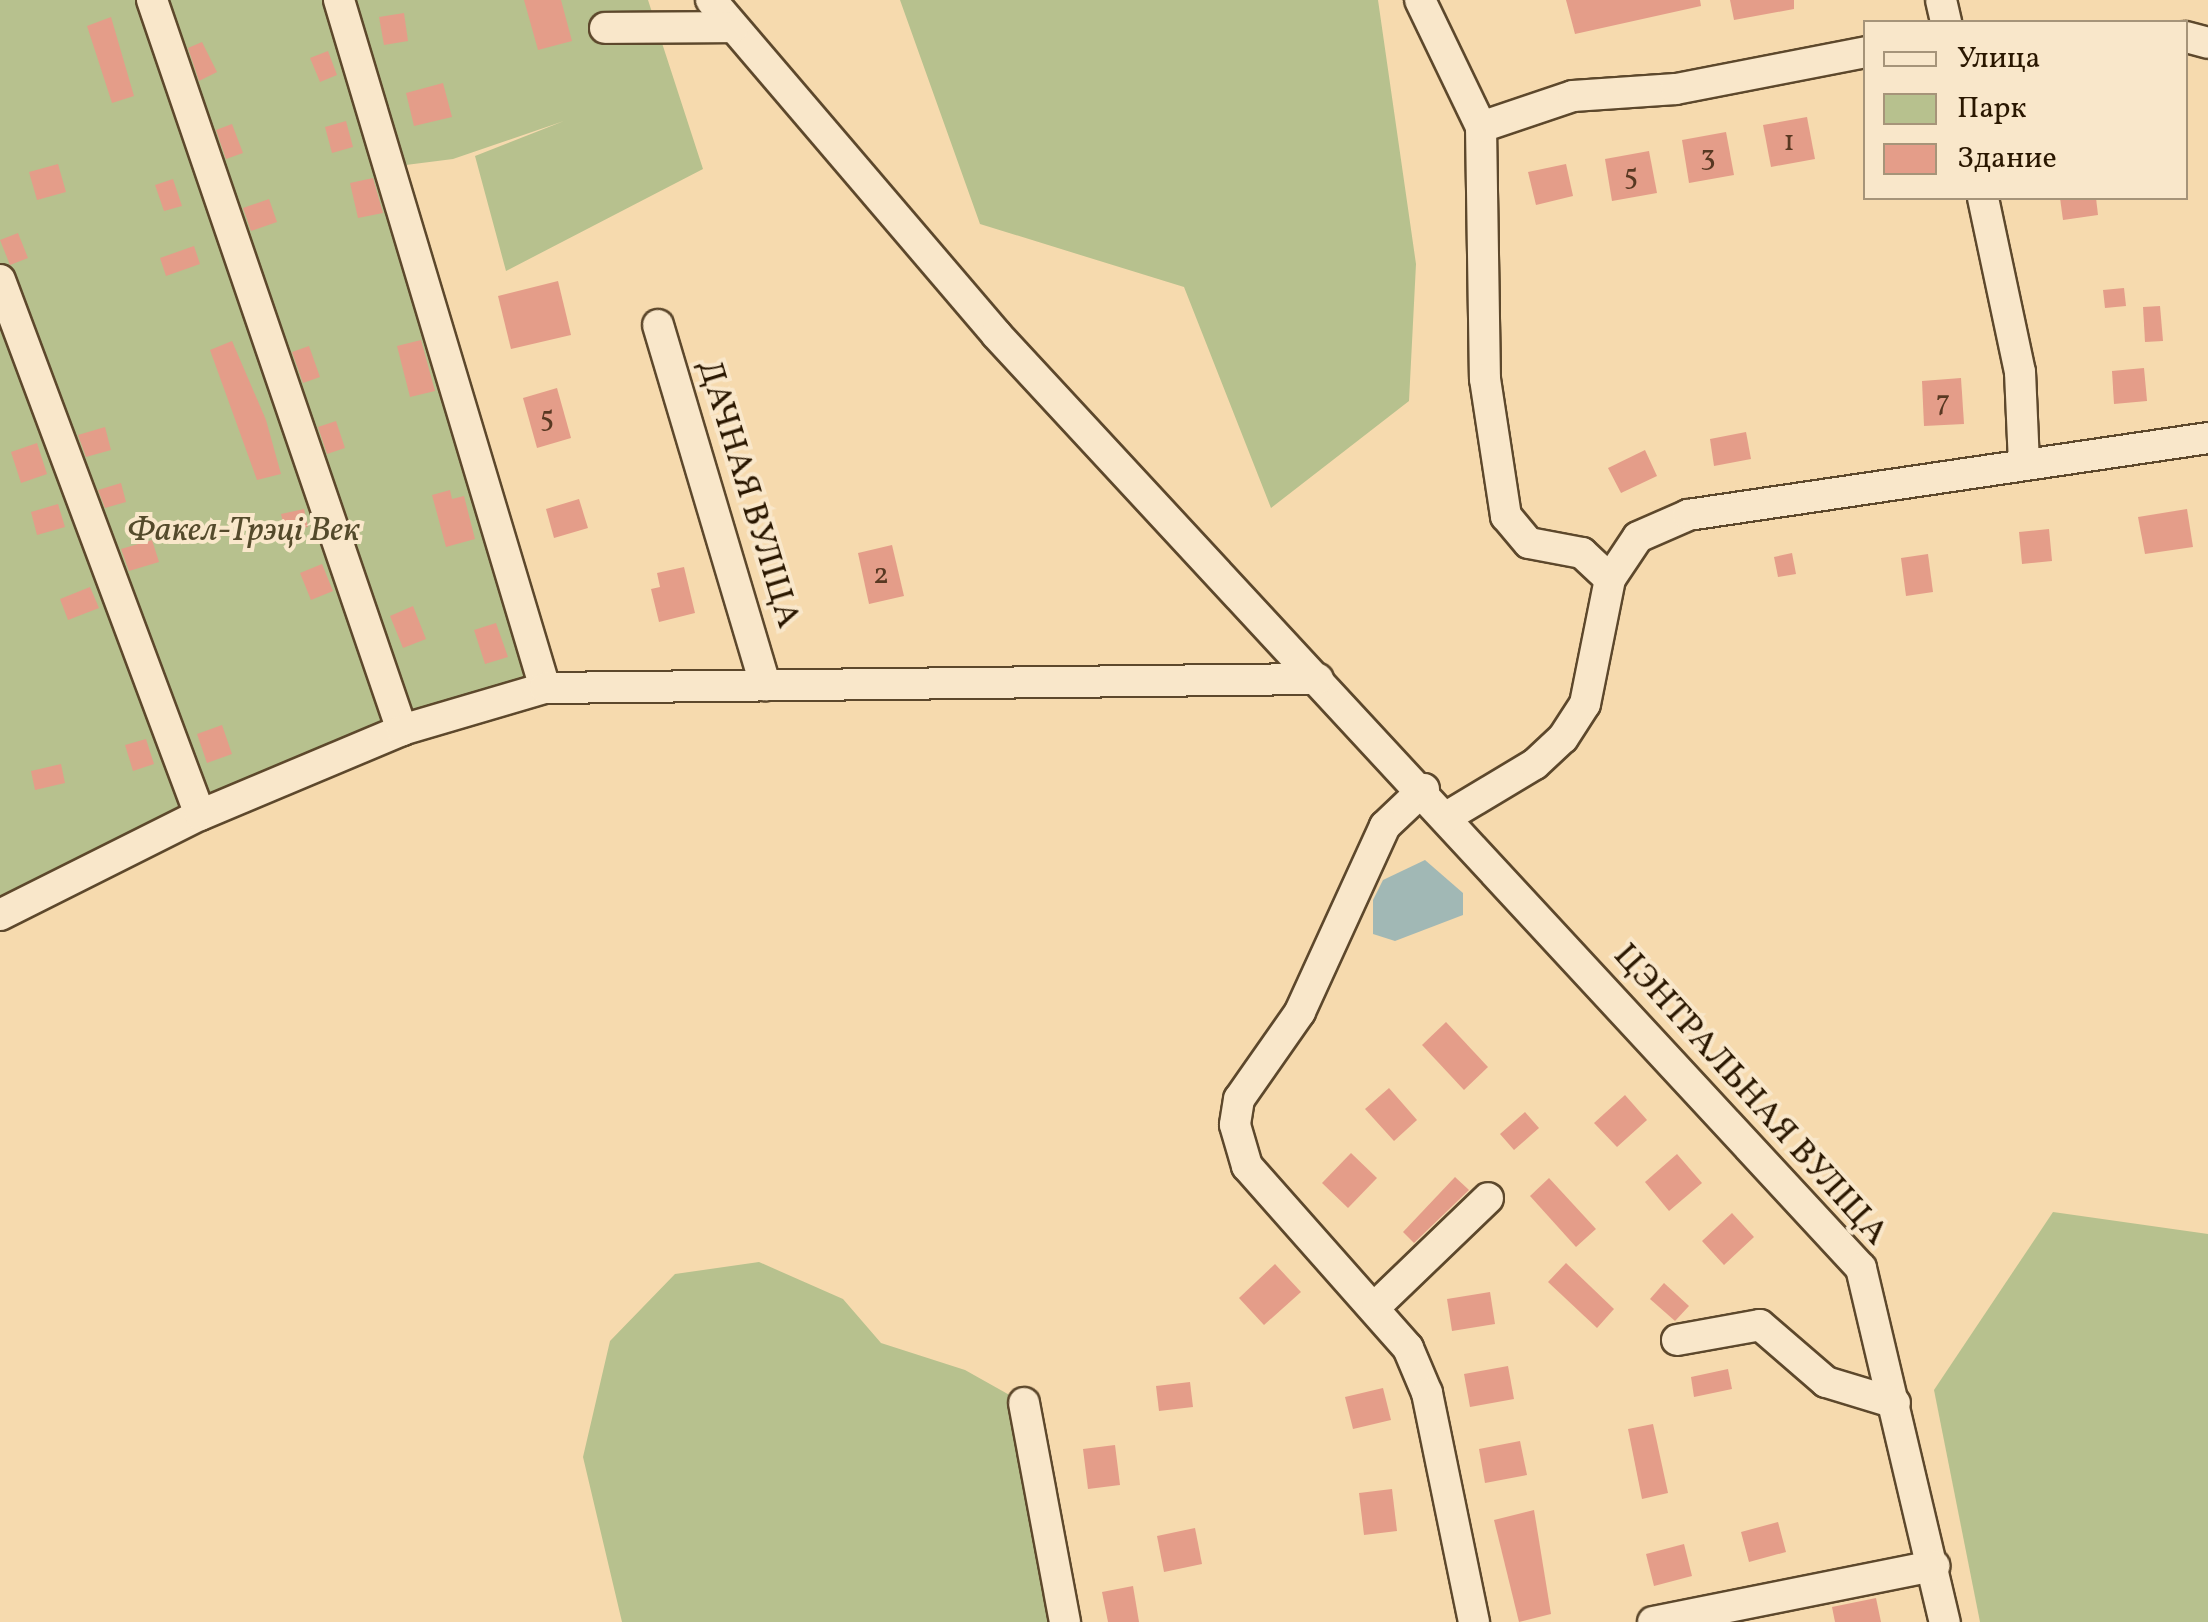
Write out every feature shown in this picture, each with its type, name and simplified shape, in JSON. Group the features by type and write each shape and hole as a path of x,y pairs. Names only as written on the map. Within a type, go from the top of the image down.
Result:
{"street":[{"path":"152,0 402,730"},
{"path":"339,0 545,688"},
{"name":"ЦЭНТРАЛЬНАЯ ВУЛІЦА","path":"710,0 996,334 1424,789 1861,1268 1945,1622"},
{"path":"1420,0 1481,126 1484,379 1506,516 1530,543 1582,553 1610,579"},
{"path":"605,28 733,26"},
{"path":"1481,126 1573,96 1676,89 1863,53"},
{"path":"1983,200 2020,372 2024,464"},
{"path":"0,280 200,815"},
{"name":"ДАЧНАЯ ВУЛІЦА","path":"658,325 765,685"},
{"path":"1448,816 1535,764 1563,738 1585,704 1610,579 1638,537 1688,515 2208,438"},
{"path":"0,914 200,815 402,730 545,688 1318,679"},
{"path":"1424,789 1385,826 1300,1012 1238,1099 1235,1125 1247,1166 1376,1306 1408,1348 1427,1393 1474,1622"},
{"path":"1376,1306 1488,1198"},
{"path":"1677,1340 1760,1325 1826,1382 1894,1403"},
{"path":"1024,1403 1065,1622"},
{"path":"1654,1622 1726,1614 1934,1566"}],"green space":[{"name":"Факел-Трэці Век","path":"0,0 648,0 703,169 506,271 475,156 564,121 453,159 390,167 545,688 402,730 0,915"},
{"path":"900,0 1378,0 1416,264 1409,401 1271,508 1184,287 980,224"},
{"path":"2053,1212 2208,1234 2208,1622 1980,1622 1934,1390"},
{"path":"759,1262 843,1299 881,1343 965,1370 1024,1403 1065,1622 622,1622 583,1457 610,1341 675,1274"}],"water":[{"path":"1425,860 1463,893 1463,915 1395,941 1373,934 1373,900 1383,880"}],"building":[{"path":"524,0 561,0 572,41 538,50"},
{"path":"1566,0 1700,0 1701,6 1575,34"},
{"path":"1730,0 1794,0 1794,9 1734,20"},
{"path":"404,13 408,41 384,45 379,17"},
{"path":"111,17 134,96 112,103 87,26"},
{"path":"202,42 217,72 199,81 188,48"},
{"path":"328,51 337,75 320,82 310,58"},
{"path":"443,83 452,117 414,126 406,93"},
{"path":"1807,117 1815,159 1771,167 1763,125"},
{"path":"346,121 353,147 332,153 325,127"},
{"path":"232,124 243,153 226,159 216,130"},
{"path":"1726,132 1734,175 1689,183 1682,140"},
{"path":"1649,151 1657,193 1612,201 1605,159"},
{"path":"58,164 66,192 37,200 29,172"},
{"path":"1566,164 1573,196 1536,205 1528,172"},
{"path":"373,178 383,213 358,218 350,183"},
{"path":"173,179 182,206 164,211 155,185"},
{"path":"269,199 277,222 251,231 243,208"},
{"path":"2060,200 2096,200 2098,215 2063,220"},
{"path":"18,233 28,258 10,265 0,240"},
{"path":"194,246 200,264 166,276 160,258"},
{"path":"558,281 571,335 511,349 498,296"},
{"path":"2124,288 2126,306 2105,308 2103,290"},
{"path":"2160,306 2163,341 2145,342 2143,307"},
{"path":"421,340 435,391 410,397 397,346"},
{"path":"232,341 266,420 281,474 257,480 210,350"},
{"path":"309,346 320,377 303,383 292,352"},
{"path":"2144,368 2147,401 2114,404 2112,371"},
{"path":"1961,378 1964,424 1924,426 1922,381"},
{"path":"557,388 571,438 537,448 523,398"},
{"path":"336,421 345,448 327,454 318,427"},
{"path":"105,427 111,450 86,457 78,435"},
{"path":"1746,432 1751,459 1714,466 1710,439"},
{"path":"37,443 47,474 21,483 11,452"},
{"path":"1645,450 1657,476 1621,493 1608,468"},
{"path":"121,483 126,502 105,508 98,490"},
{"path":"450,490 452,499 464,496 475,539 446,547 432,495"},
{"path":"579,499 588,528 554,538 546,509"},
{"path":"58,504 65,527 37,535 31,512"},
{"path":"304,509 308,527 285,531 281,514"},
{"path":"2187,509 2193,547 2145,554 2138,517"},
{"path":"2049,529 2052,561 2022,564 2019,532"},
{"path":"152,540 159,562 129,571 121,549"},
{"path":"892,545 904,596 869,604 858,553"},
{"path":"1792,553 1796,574 1778,577 1774,557"},
{"path":"1928,554 1933,592 1906,596 1901,558"},
{"path":"322,564 333,591 311,600 300,573"},
{"path":"684,567 695,613 659,622 651,589 660,587 657,573"},
{"path":"90,587 99,608 68,620 60,599"},
{"path":"413,606 426,639 403,648 390,616"},
{"path":"496,623 508,657 485,664 474,630"},
{"path":"222,725 232,754 207,763 197,734"},
{"path":"146,739 154,764 133,771 125,745"},
{"path":"61,764 65,783 35,790 31,771"},
{"path":"1446,1022 1488,1067 1464,1090 1422,1045"},
{"path":"1389,1088 1417,1120 1394,1141 1365,1109"},
{"path":"1625,1095 1647,1120 1617,1147 1594,1123"},
{"path":"1525,1112 1539,1128 1514,1150 1500,1134"},
{"path":"1351,1153 1377,1178 1348,1208 1322,1183"},
{"path":"1677,1154 1702,1183 1669,1211 1645,1182"},
{"path":"1455,1177 1469,1190 1414,1243 1403,1232"},
{"path":"1549,1178 1596,1229 1576,1247 1530,1196"},
{"path":"1732,1213 1754,1237 1724,1265 1702,1241"},
{"path":"1566,1263 1614,1309 1597,1328 1548,1282"},
{"path":"1275,1264 1301,1292 1264,1325 1239,1298"},
{"path":"1664,1283 1689,1306 1675,1321 1650,1299"},
{"path":"1490,1292 1495,1324 1452,1331 1447,1299"},
{"path":"1508,1366 1514,1399 1470,1407 1464,1374"},
{"path":"1728,1369 1732,1389 1694,1397 1691,1377"},
{"path":"1190,1382 1193,1407 1159,1411 1156,1386"},
{"path":"1383,1388 1391,1420 1353,1429 1345,1397"},
{"path":"1653,1424 1668,1493 1642,1499 1628,1429"},
{"path":"1520,1441 1527,1475 1485,1483 1479,1449"},
{"path":"1115,1445 1120,1485 1088,1489 1083,1449"},
{"path":"1392,1489 1397,1531 1364,1535 1359,1493"},
{"path":"1534,1510 1551,1614 1519,1622 1494,1520"},
{"path":"1778,1522 1786,1552 1749,1562 1741,1532"},
{"path":"1195,1528 1202,1564 1164,1572 1157,1536"},
{"path":"1684,1544 1692,1576 1654,1586 1646,1554"},
{"path":"1133,1586 1139,1622 1108,1622 1102,1592"},
{"path":"1876,1598 1881,1622 1835,1622 1832,1607"}]}
